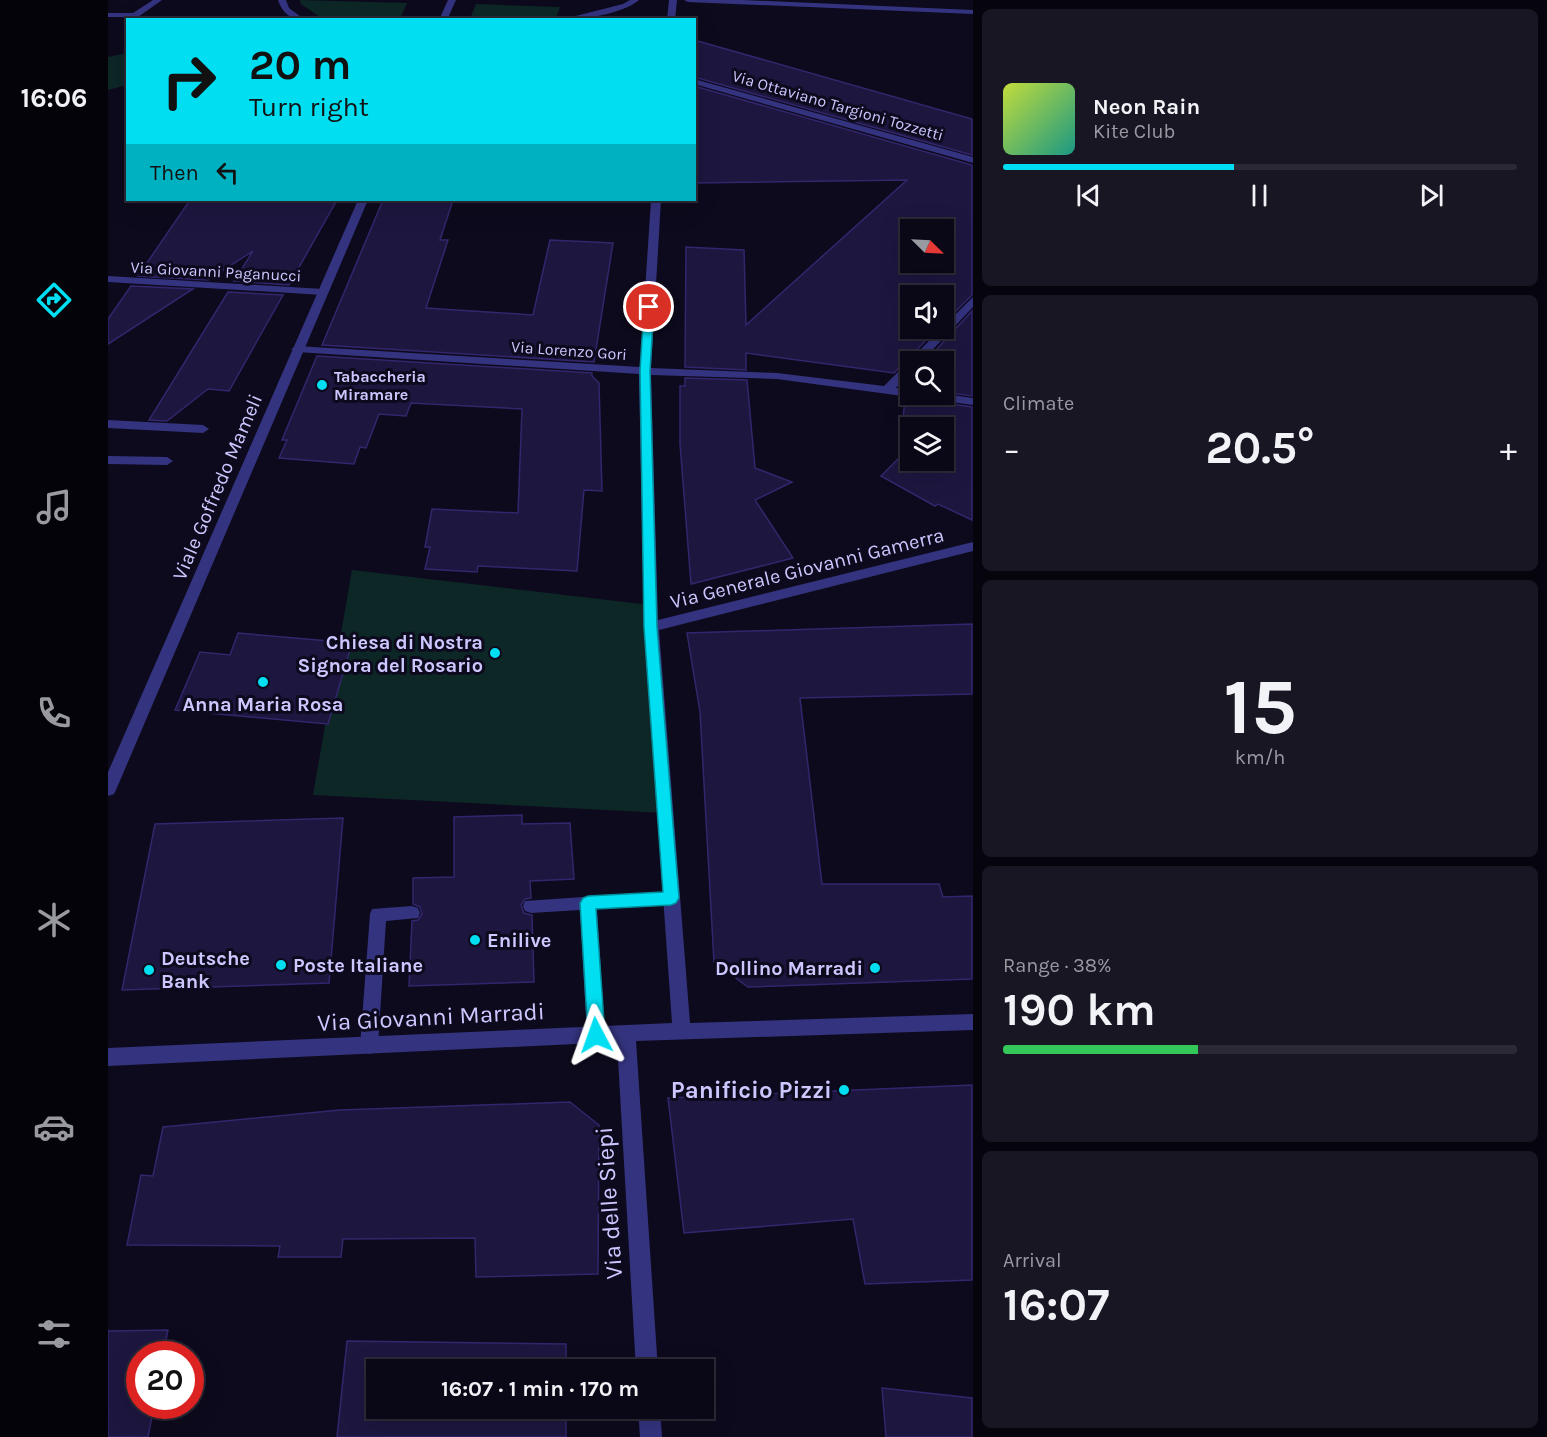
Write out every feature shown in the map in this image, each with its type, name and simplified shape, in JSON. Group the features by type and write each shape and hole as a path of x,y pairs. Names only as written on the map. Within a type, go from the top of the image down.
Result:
{"street":[{"path":"108,15 135,15 158,0"},
{"path":"282,0 285,9 298,18"},
{"path":"444,18 452,0"},
{"path":"573,18 626,6 635,0"},
{"path":"671,18 673,0"},
{"path":"688,0 972,12"},
{"name":"Via Ottaviano Targioni Tozzetti","path":"696,82 972,160"},
{"name":"Viale Goffredo Mameli","path":"108,790 363,201"},
{"path":"656,201 645,371 651,627 682,1031"},
{"name":"Via Giovanni Paganucci","path":"108,279 323,292"},
{"path":"924,351 972,300"},
{"name":"Via Lorenzo Gori","path":"297,349 645,371 777,376 900,391"},
{"path":"888,389 900,376"},
{"path":"954,399 972,402"},
{"path":"108,424 204,429"},
{"path":"108,460 167,461"},
{"name":"Via Generale Giovanni Gamerra","path":"651,627 972,546"},
{"path":"531,906 671,898"},
{"path":"588,903 596,1035"},
{"path":"369,1046 378,914 412,913"},
{"name":"Via Giovanni Marradi","path":"108,1057 682,1031 972,1022"},
{"name":"Via delle Siepi","path":"626,1034 646,1359"},
{"path":"650,1419 651,1437"}],"green space":[{"path":"300,0 407,3 400,18 322,18 301,4"},
{"path":"476,4 560,7 557,16 548,18 470,18"},
{"path":"126,53 126,85 108,90 108,57"},
{"path":"352,570 650,605 665,813 313,795"}],"building":[{"path":"696,41 972,119 972,155 696,78"},
{"path":"696,87 972,165 972,295 954,313 954,285 900,285 900,339 927,339 916,351 900,351 900,367 894,373 746,353 746,370 685,367 686,247 744,250 746,325 907,180 696,183"},
{"path":"189,201 336,201 289,285 234,281 253,251 208,280 138,276"},
{"path":"383,201 453,201 440,240 448,240 426,308 533,315 550,240 613,243 594,362 322,345"},
{"path":"131,286 193,289 108,344 108,319"},
{"path":"228,292 283,295 229,391 208,389 167,421 149,420"},
{"path":"972,311 972,396 954,393 954,351 935,351 946,339 954,339 954,331"},
{"path":"317,356 592,373 599,383 602,491 584,490 577,571 478,566 477,572 425,569 430,547 425,547 432,509 518,513 522,409 411,403 406,416 379,414 366,448 360,447 354,464 279,458 287,440 282,440"},
{"path":"685,378 747,380 755,468 792,482 755,500 793,558 691,584 680,444 680,386 685,386"},
{"path":"954,404 972,407 972,520 938,504 935,506 881,476 899,458 900,448 900,471 954,471 954,417 903,417 904,405"},
{"path":"972,624 972,694 800,698 822,884 939,884 943,897 972,896 972,979 748,987 714,962 700,712 687,633"},
{"path":"238,633 352,643 328,724 175,710 200,652 230,655"},
{"path":"522,815 522,824 570,823 574,879 530,881 531,898 525,899 521,905 524,913 532,915 534,982 409,986 412,921 418,920 422,914 420,907 413,904 413,878 454,877 454,817"},
{"path":"343,818 329,983 122,990 155,824"},
{"path":"972,1085 972,1280 865,1284 853,1219 684,1233 668,1098"},
{"path":"570,1102 599,1125 598,1274 476,1277 475,1238 343,1239 341,1257 278,1257 280,1246 127,1245 141,1175 153,1176 163,1127 340,1110"},
{"path":"168,1330 166,1341 126,1341 126,1419 151,1419 148,1437 108,1437 108,1331"},
{"path":"347,1341 566,1344 566,1359 366,1359 366,1419 566,1419 566,1437 337,1437"},
{"path":"882,1388 972,1398 972,1437 886,1437"}],"place":[{"name":"Tabaccheria Miramare","path":"322,385"},
{"name":"Chiesa di Nostra Signora del Rosario","path":"495,653"},
{"name":"Anna Maria Rosa","path":"263,682"},
{"name":"Enilive","path":"475,940"},
{"name":"Poste Italiane","path":"281,965"},
{"name":"Dollino Marradi","path":"875,968"},
{"name":"Deutsche Bank","path":"149,970"},
{"name":"Panificio Pizzi","path":"844,1090"}],"route":[{"path":"596,1035 588,903 671,898 651,627 645,371 649,307"}]}
